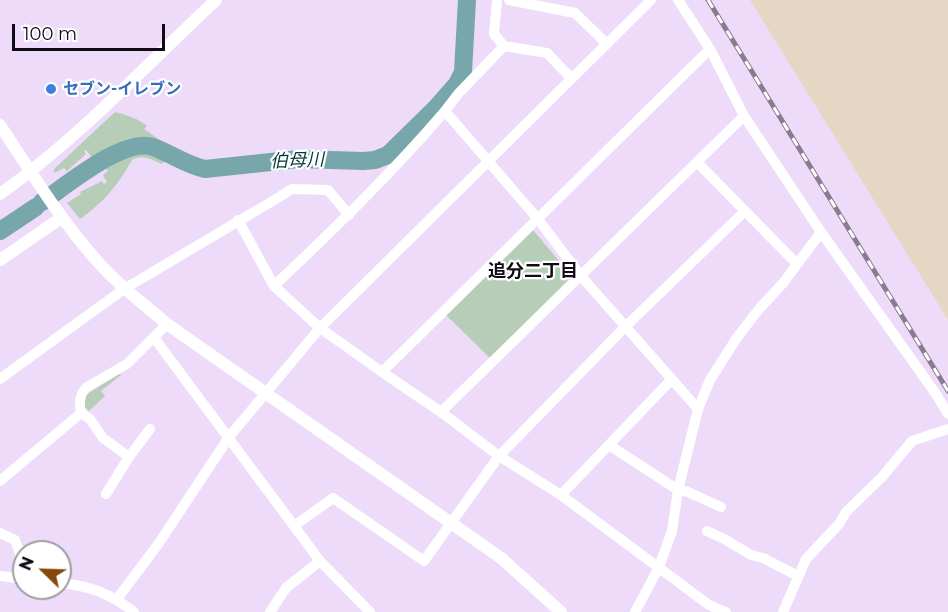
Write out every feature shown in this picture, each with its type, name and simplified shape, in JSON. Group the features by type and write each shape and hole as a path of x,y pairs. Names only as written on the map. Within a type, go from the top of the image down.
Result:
{"street":[{"path":"0,194 31,172 107,104 216,0"},
{"path":"497,0 494,34 504,46 547,53 571,78"},
{"path":"509,0 575,13 606,43"},
{"path":"117,599 159,543 229,437 320,328 651,0"},
{"path":"678,0 710,50 744,116 821,232 948,414"},
{"path":"274,286 349,215 504,46"},
{"path":"382,372 710,50"},
{"path":"445,111 537,218 580,276 698,410"},
{"path":"441,412 744,116"},
{"path":"0,125 59,214 97,262 124,288 167,324 501,558 561,612"},
{"path":"697,162 796,263"},
{"path":"0,379 124,288 292,189 328,190 349,215"},
{"path":"294,526 333,498 424,561 499,456 624,327 745,211"},
{"path":"0,260 59,214"},
{"path":"238,220 274,286 320,328 441,412 499,456 561,495 709,605 726,612"},
{"path":"634,612 659,567 672,531 678,489 698,410 710,380 736,339 784,282 821,232"},
{"path":"129,457 103,438 90,418 81,413 79,405 81,392 127,364 167,324"},
{"path":"154,339 320,561 370,612"},
{"path":"561,495 671,380"},
{"path":"0,481 81,413"},
{"path":"106,494 150,429"},
{"path":"783,612 798,576 814,548 882,477 912,441 948,429"},
{"path":"609,445 678,489 721,507"},
{"path":"707,531 751,555 763,558 798,576"},
{"path":"0,533 15,540"},
{"path":"270,612 286,588 320,561"},
{"path":"72,584 84,585 108,594 134,612"}],"shaded area":[{"path":"750,0 948,0 948,320"}],"green space":[{"path":"115,112 143,123 147,126 144,129 161,141 142,138 125,141 93,159 86,150 84,151 86,154 67,171 64,168 54,173 54,169"},
{"path":"143,153 166,161 161,164 143,157 132,160 109,193 80,219 67,203 81,194 80,192 102,181 104,184 107,182 103,175 108,171 106,169 127,156"},
{"path":"533,230 570,274 570,278 490,358 446,315"},
{"path":"120,373 121,375 101,391 105,396 89,411 84,406 86,395"}],"waterway":[{"name":"伯母川","path":"42,202 96,164 127,149 141,146 153,147 205,169 299,159 363,161 375,160 388,155 457,84 463,72 467,0"},
{"name":"伯母川","path":"0,231 36,207"}],"railway":[{"path":"708,0 948,391"}],"place":[{"name":"セブン-イレブン","path":"51,89"}],"district":[{"name":"追分二丁目","path":"533,272"}]}
